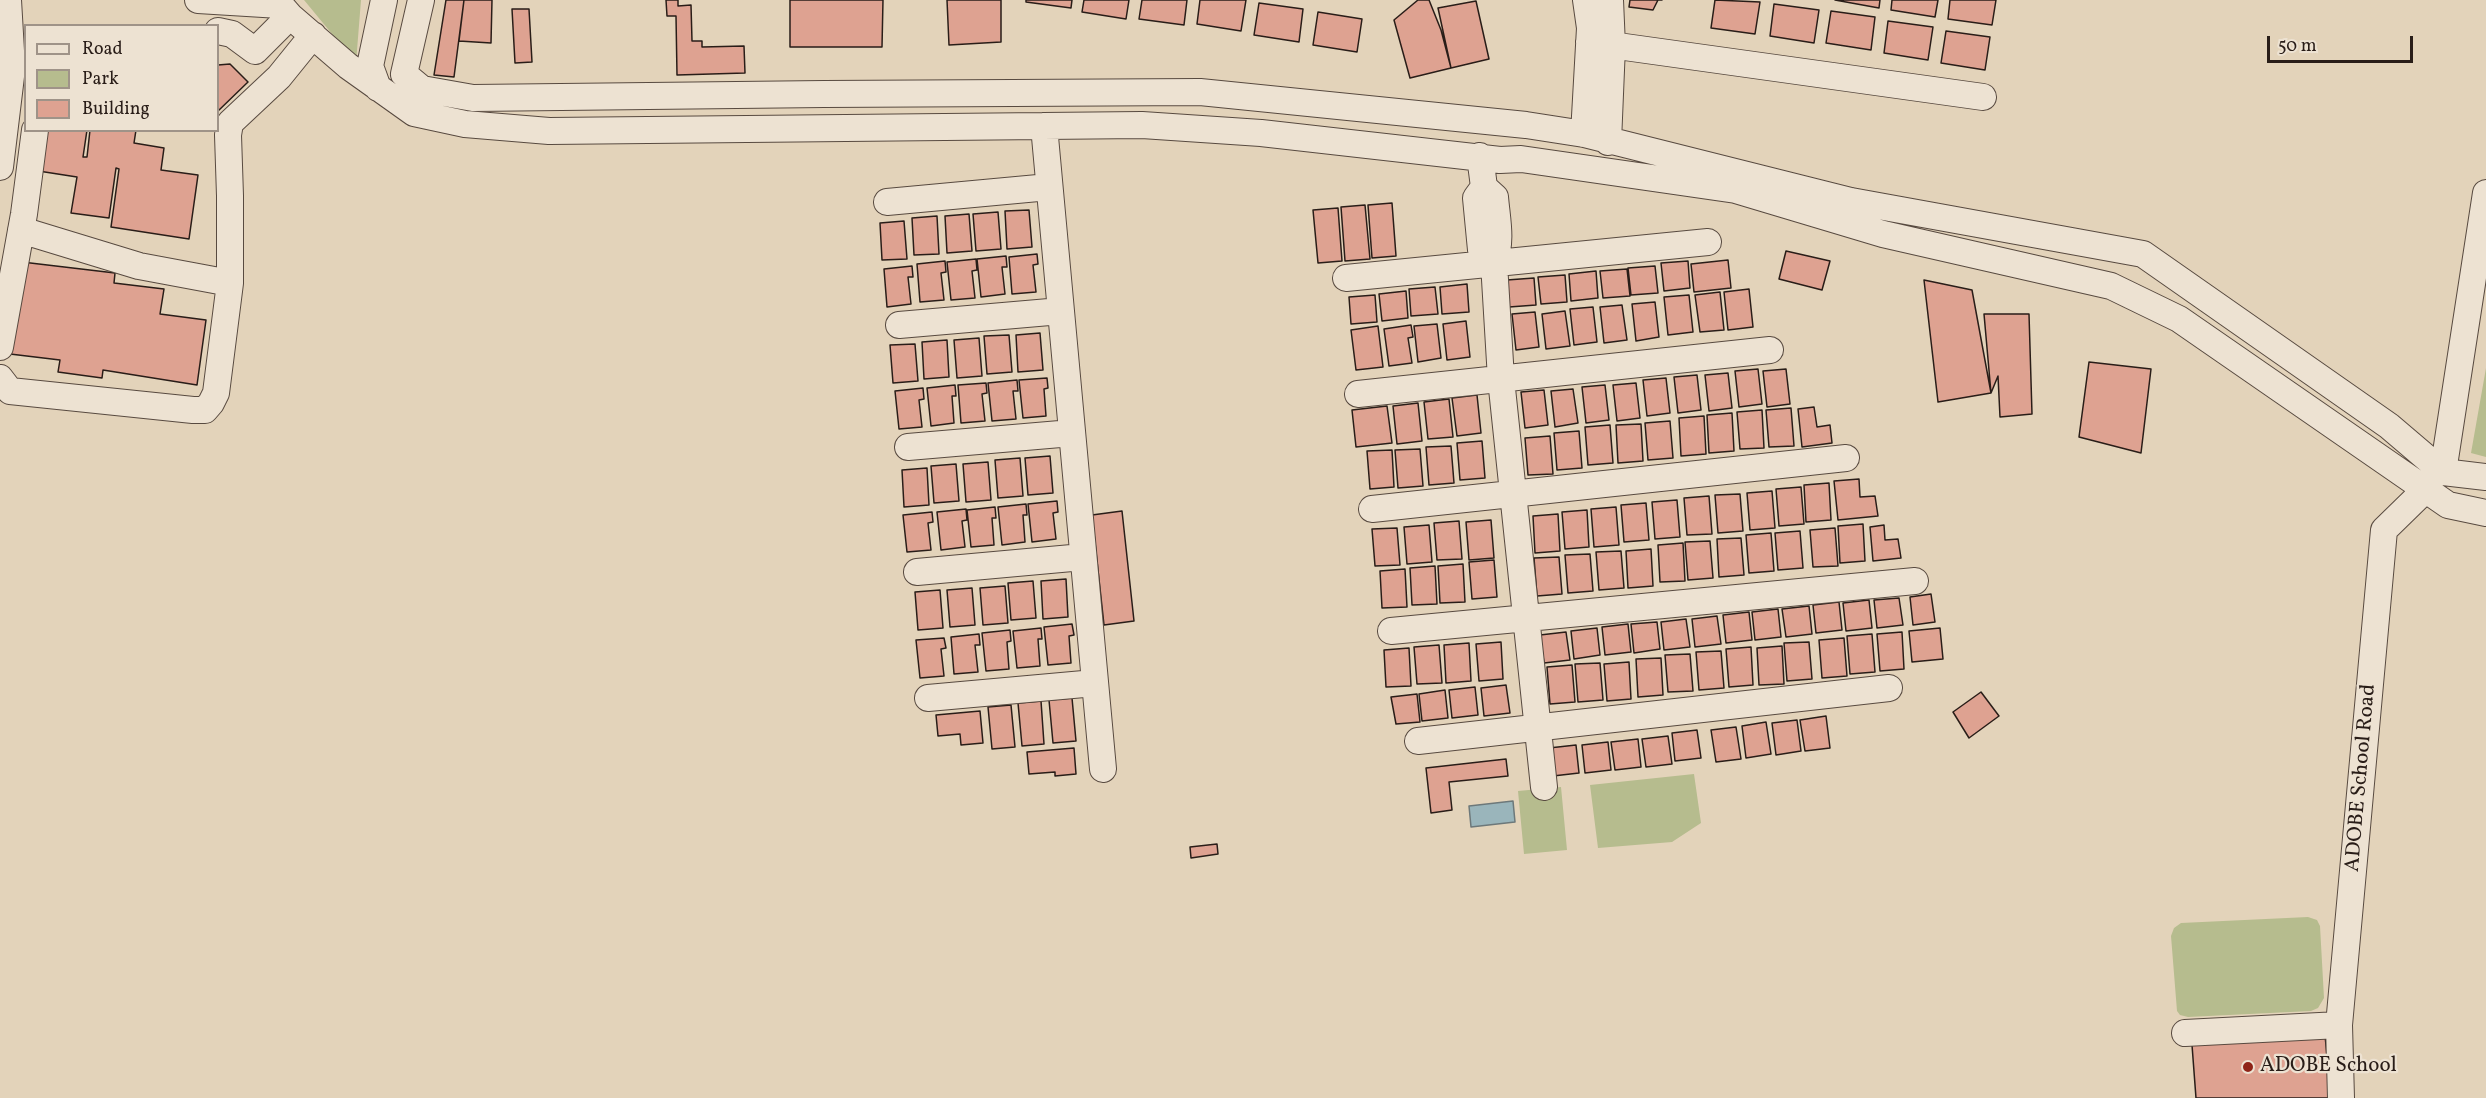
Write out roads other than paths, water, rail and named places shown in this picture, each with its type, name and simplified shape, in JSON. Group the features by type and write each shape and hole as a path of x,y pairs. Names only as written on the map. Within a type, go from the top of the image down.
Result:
{"street":[{"path":"0,167 9,0"},
{"path":"198,0 282,7 378,88 414,113 465,124 549,131 1142,125 1261,134 1480,156 1500,160 1521,159 1736,190 1883,234 2110,286 2179,319 2435,480 2486,477"},
{"path":"378,88 370,66 384,0"},
{"path":"421,0 404,74 422,89 473,98 1200,92 1526,125 1584,134 1608,142 1839,198 2143,254 2390,426 2435,480 2448,505 2486,513"},
{"path":"1586,0 1590,28 1600,44 1608,142"},
{"path":"1584,134 1610,0"},
{"path":"255,51 282,7"},
{"path":"219,32 232,34 255,51 279,77"},
{"path":"0,378 10,390 205,410 211,404 216,393 230,283 228,135 230,123 279,77 313,35"},
{"path":"1600,44 1983,96"},
{"path":"952,93 953,126"},
{"path":"1044,126 1103,769"},
{"path":"0,347 21,230 35,132"},
{"path":"1480,156 1484,188 1495,197 1500,246 1494,263 1502,379 1544,787"},
{"path":"887,202 1049,187"},
{"path":"2435,480 2486,193"},
{"path":"1883,234 1888,208"},
{"path":"21,230 139,266 230,283"},
{"path":"1346,278 1708,242"},
{"path":"899,325 1061,311"},
{"path":"1358,394 1770,350"},
{"path":"908,447 1072,433"},
{"path":"1372,509 1846,458"},
{"name":"ADOBE School Road","path":"2341,1098 2339,1025 2384,530 2435,480"},
{"path":"916,572 1083,556"},
{"path":"1391,631 1915,581"},
{"path":"928,698 1095,683"},
{"path":"1418,741 1889,688"},
{"path":"2185,1033 2339,1025"}],"water":[{"path":"1513,801 1515,822 1471,827 1469,806"}],"place":[{"name":"ADOBE School","path":"2248,1067"}]}
